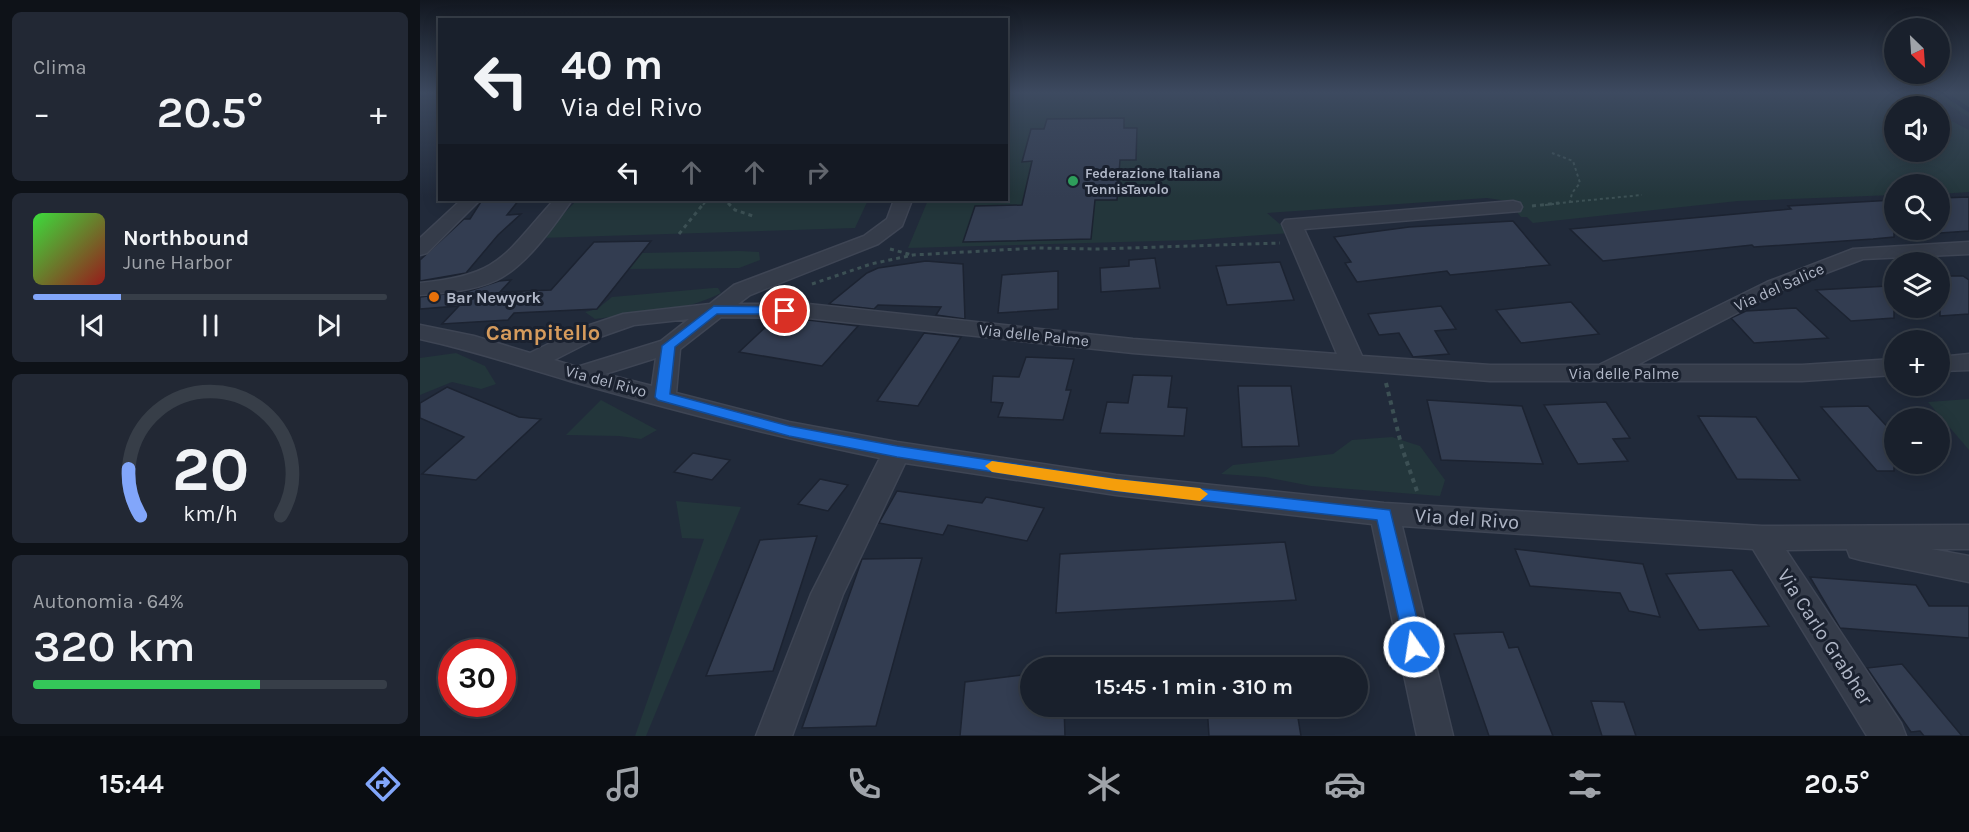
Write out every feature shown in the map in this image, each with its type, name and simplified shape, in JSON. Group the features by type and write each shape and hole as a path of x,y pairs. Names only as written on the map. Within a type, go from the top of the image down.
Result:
{"street":[{"path":"420,249 470,201"},
{"path":"420,289 459,285 495,272 508,264 562,201"},
{"path":"577,375 669,346 742,290 871,240 895,222 903,201"},
{"path":"1353,363 1293,224 1513,207"},
{"name":"Via del Salice","path":"1603,373 1774,285 1860,253 1969,248"},
{"name":"Via delle Palme","path":"534,360 589,333 631,319 714,310 808,311 1133,346 1490,373 1802,373 1884,368"},
{"name":"Via del Rivo","path":"420,332 474,343 577,375 789,431 897,452 1116,485 1384,514 1762,538 1969,537"},
{"path":"663,397 669,346"},
{"path":"1950,363 1969,362"},
{"path":"774,736 827,594 897,452"},
{"path":"1384,514 1435,736"},
{"name":"Via Carlo Grabher","path":"1762,538 1888,736"},
{"path":"1812,538 1969,569"}],"path":[{"path":"1552,153 1573,161 1580,183 1572,193 1570,202"},
{"path":"1513,207 1642,195"},
{"path":"679,234 706,201"},
{"path":"726,201 735,210 753,216"},
{"path":"807,285 871,264 913,255 1036,248 1099,249 1236,242 1301,243"},
{"path":"1382,365 1402,448 1419,497"}],"green space":[{"path":"1008,127 1884,127 1884,162 1950,162 1950,127 1964,127 1969,130 1969,192 1950,193 1950,174 1884,174 1884,195 1738,201 1533,223 1527,217 1521,217 1508,201 1487,198 1267,213 1290,233 1193,240 908,248 928,201 1008,201"},
{"path":"576,201 868,201 855,228 540,238"},
{"path":"759,252 760,260 739,268 629,269 642,253"},
{"path":"718,288 721,293 691,305 676,308 595,319 585,312 597,309 612,297"},
{"path":"456,353 485,366 496,384 481,389 452,382 420,395 420,358"},
{"path":"1969,399 1969,450 1950,428 1950,408 1933,408 1928,402"},
{"path":"601,400 657,430 641,439 619,436 566,435"},
{"path":"1392,437 1420,446 1445,480 1440,496 1311,486 1265,477 1221,474 1233,465 1333,454 1352,440"},
{"path":"676,501 741,507 646,736 635,736 704,539 682,538"}],"building":[{"name":"Federazione Italiana TennisTavolo","path":"1137,128 1136,160 1120,160 1117,200 1095,200 1091,239 963,242 975,206 1022,205 1032,161 1022,162 1031,129"},
{"path":"1969,197 1969,231 1950,232 1950,198"},
{"path":"481,201 518,201 507,215 521,214 498,235 466,273 420,281 420,260 464,219 470,219"},
{"path":"1884,201 1884,238 1754,247 1752,245 1603,261 1570,229 1791,209 1788,206"},
{"path":"1513,221 1550,265 1450,275 1447,271 1357,282 1345,263 1351,262 1334,237 1409,227"},
{"path":"651,241 597,309 514,313 508,320 442,324 459,306 420,309 420,297 469,291 499,281 511,280 500,292 551,290 594,242"},
{"path":"1155,258 1160,288 1101,292 1100,268 1129,266 1129,260"},
{"path":"926,261 963,264 965,319 936,315 941,307 878,305 874,309 829,304 867,273 878,268"},
{"path":"1280,262 1294,300 1227,305 1216,266"},
{"path":"1058,271 1058,309 998,313 1002,275"},
{"path":"1950,276 1963,276 1969,280 1969,314 1950,315"},
{"path":"1884,286 1884,318 1894,318 1851,321 1816,290"},
{"path":"1571,302 1599,334 1521,343 1496,310"},
{"path":"1441,306 1456,329 1435,331 1449,354 1413,357 1399,333 1379,335 1368,314"},
{"path":"1796,308 1828,338 1754,343 1731,318 1746,311"},
{"path":"808,320 858,326 822,366 739,352 772,321 801,325"},
{"path":"924,333 961,337 918,406 877,401"},
{"path":"1026,357 1074,359 1066,390 1071,390 1063,420 998,417 1003,403 991,402 993,376 1019,377"},
{"path":"1133,375 1172,376 1168,407 1187,408 1184,436 1100,433 1107,402 1128,403"},
{"path":"1238,386 1291,386 1299,446 1242,447"},
{"path":"447,387 519,417 541,419 476,480 422,474 464,437 420,418 420,403"},
{"path":"1427,400 1522,406 1543,464 1441,460"},
{"path":"1606,402 1630,438 1613,439 1628,461 1578,464 1544,405"},
{"path":"1868,406 1884,423 1884,471 1877,471 1821,407"},
{"path":"1698,416 1756,417 1800,480 1737,479"},
{"path":"693,453 730,460 712,480 674,472"},
{"path":"820,479 848,485 828,511 798,504"},
{"path":"897,491 982,503 986,497 1044,508 1027,541 948,525 943,535 879,523"},
{"path":"817,536 773,671 706,676 760,540"},
{"path":"1285,542 1296,600 1056,613 1060,554"},
{"path":"1515,549 1643,564 1660,617 1629,611 1620,593 1530,586"},
{"path":"922,558 876,726 802,728 862,559"},
{"path":"1732,570 1769,626 1699,630 1666,574"},
{"path":"1810,577 1916,585 1929,606 1969,606 1969,638 1840,628"},
{"path":"1503,632 1509,648 1518,647 1553,736 1489,736 1454,634"},
{"path":"1902,664 1962,736 1924,736 1920,731 1911,732 1867,668"},
{"path":"1020,675 1020,717 1064,717 1065,736 960,736 965,682"},
{"path":"1591,701 1624,702 1636,736 1602,736"},
{"path":"1208,717 1298,717 1301,736 1209,736"}],"slow traffic":[{"path":"992,466 1116,485 1200,494"}],"place":[{"name":"Federazione Italiana TennisTavolo","path":"1073,181"},
{"name":"Bar Newyork","path":"434,297"}],"district":[{"name":"Campitello","path":"543,333"}],"route":[{"path":"785,311 714,310 669,346 663,397 789,431 897,452 1116,485 1384,514 1414,647"}]}
